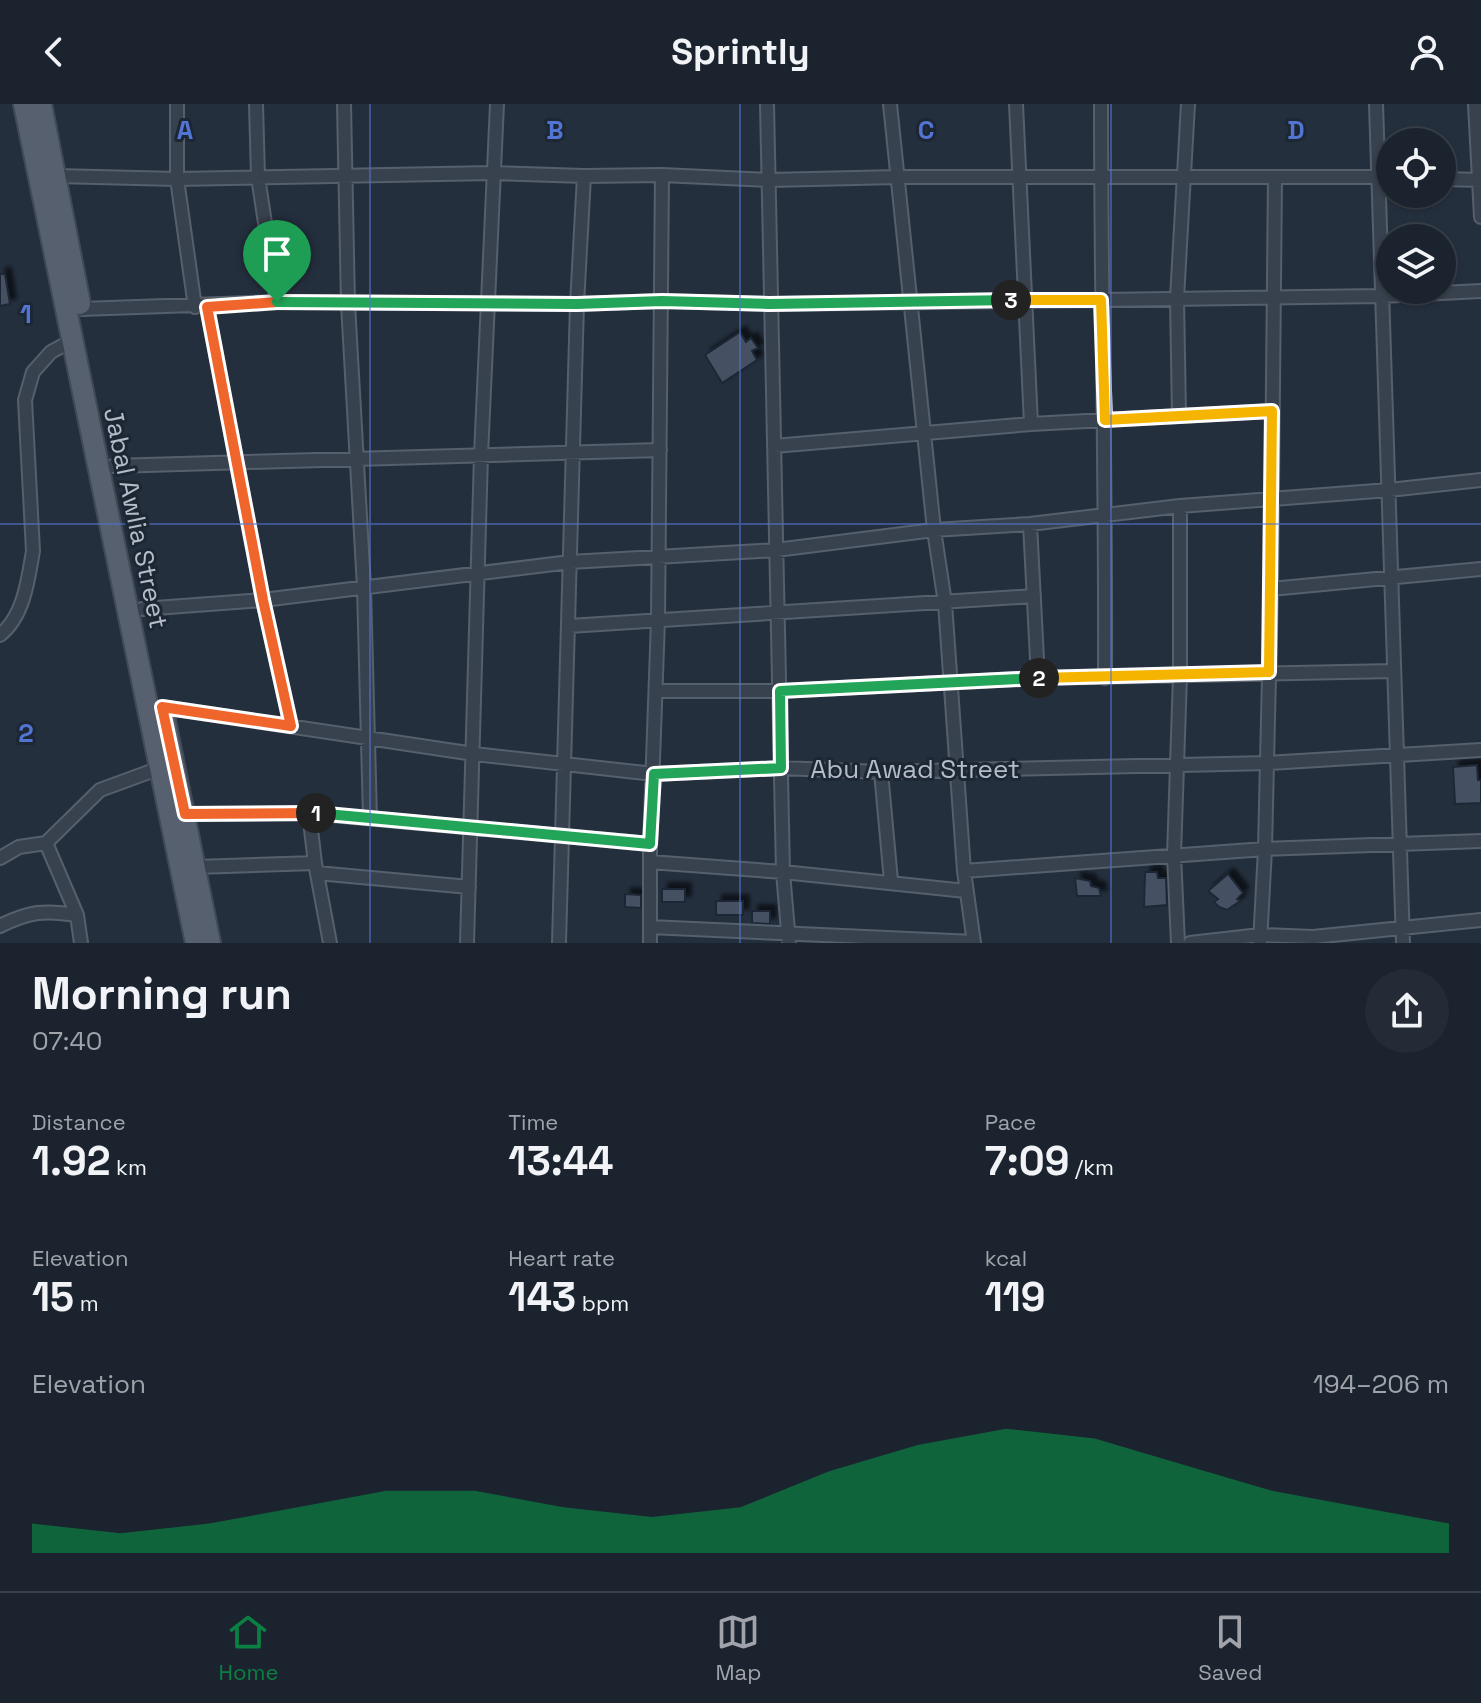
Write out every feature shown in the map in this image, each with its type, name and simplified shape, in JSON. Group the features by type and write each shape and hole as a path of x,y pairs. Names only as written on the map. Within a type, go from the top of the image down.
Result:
{"main road":[{"name":"Jabal Awlia Street","path":"24,104 196,943"},
{"name":"Jabal Awlia Street","path":"41,104 210,943"}],"street":[{"path":"177,104 177,179 201,307 291,726"},
{"path":"256,104 258,177 277,302"},
{"path":"344,104 348,304 364,587 370,818"},
{"path":"467,943 481,455 497,104"},
{"path":"767,104 783,872 789,939"},
{"path":"650,927 789,939 974,943 964,871 945,603 923,434 890,104"},
{"path":"1016,104 1031,424"},
{"path":"1101,104 1105,678"},
{"path":"1179,416 1177,298 1188,104"},
{"path":"1376,104 1379,128"},
{"path":"1475,104 1481,217"},
{"path":"56,176 177,179 493,173 769,180 1376,177"},
{"path":"650,943 650,844 658,620 662,175"},
{"path":"559,943 577,304 584,176"},
{"path":"1260,939 1268,763 1275,177"},
{"path":"1456,179 1480,180"},
{"path":"1456,292 1481,291"},
{"path":"81,309 277,302 577,304 662,301 769,304 1376,296"},
{"path":"1382,304 1403,943"},
{"path":"0,635 9,628 17,614 33,551 25,400 33,372 51,352 73,340"},
{"path":"774,446 1031,424 1272,411"},
{"path":"113,466 660,450"},
{"path":"142,609 263,600 570,562 776,550 934,530 1030,524 1180,506 1481,480"},
{"path":"1178,943 1174,855 1180,676 1180,506"},
{"path":"1030,524 1038,678"},
{"path":"1271,589 1481,569"},
{"path":"569,626 1034,596"},
{"path":"656,691 780,691 1038,678 1394,671"},
{"name":"Abu Awad Street","path":"162,707 368,740 654,774 781,768 881,772 1268,763 1481,750"},
{"path":"0,845 19,847 46,843 100,790 160,768"},
{"path":"881,772 891,881"},
{"path":"185,814 309,813 650,844"},
{"path":"309,813 330,943"},
{"path":"964,871 1265,849 1481,841"},
{"path":"46,843 77,915 81,943"},
{"path":"0,858 19,847"},
{"path":"650,862 891,881 966,891"},
{"path":"195,867 316,868 469,887"},
{"path":"0,926 38,912 77,915"},
{"path":"1190,943 1313,940 1481,920"}],"building":[{"path":"0,274 5,274 10,304 0,306"},
{"path":"740,332 746,342 751,338 758,348 752,351 757,360 722,383 705,355"},
{"path":"1477,765 1478,780 1481,780 1481,803 1455,804 1453,767"},
{"path":"1145,872 1157,872 1158,878 1166,878 1167,905 1144,907"},
{"path":"1228,874 1243,893 1237,899 1240,901 1227,910 1214,902 1218,899 1208,891"},
{"path":"1075,878 1090,881 1091,886 1099,888 1101,896 1077,896"},
{"path":"662,889 685,889 685,902 662,902"},
{"path":"625,894 641,895 641,908 625,907"},
{"path":"716,901 743,901 743,915 716,915"},
{"path":"752,911 770,911 770,924 752,923"}],"route":[{"path":"1101,300 1105,420 1272,411 1269,672 1038,678 780,691 781,768 654,774 650,844 309,813 185,814 162,707 291,726 263,600 207,307 277,302 577,304 662,301 769,304 1101,300"}]}
